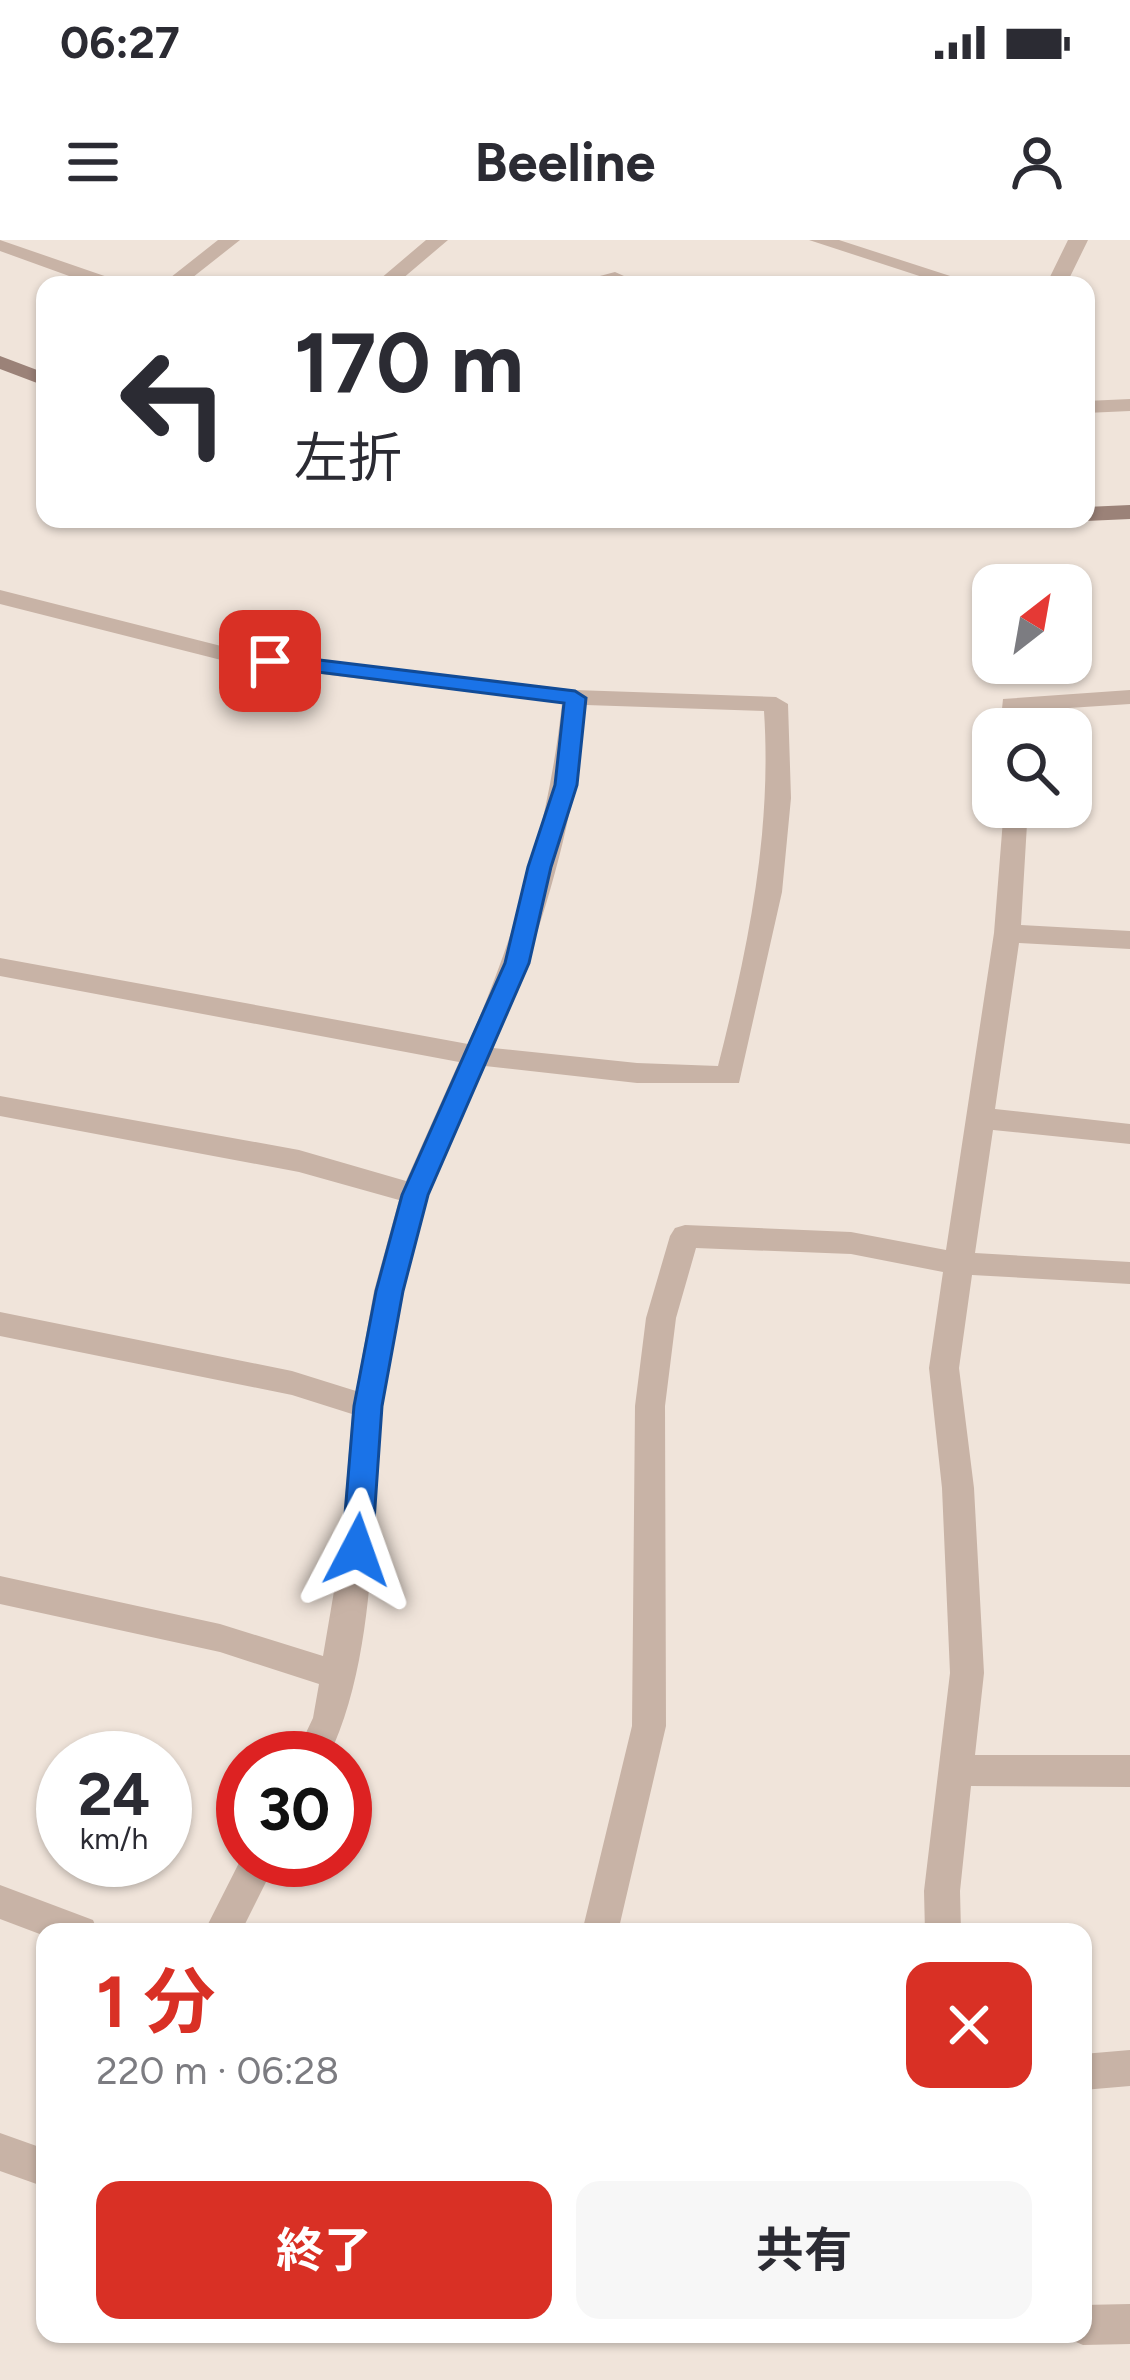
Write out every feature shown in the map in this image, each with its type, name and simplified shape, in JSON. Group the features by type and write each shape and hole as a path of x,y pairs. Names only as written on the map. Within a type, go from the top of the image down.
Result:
{"street":[{"path":"183,276 230,240"},
{"path":"393,276 439,240"},
{"path":"819,240 938,276"},
{"path":"1060,276 1078,240"},
{"path":"0,244 87,276"},
{"path":"0,362 36,376"},
{"path":"1095,407 1130,405"},
{"path":"1095,514 1130,512"},
{"path":"0,597 237,657 575,698 776,704 782,760 772,883 729,1076 652,1076 557,1067 184,1004 93,982 0,967"},
{"path":"1011,708 1011,704 1130,697"},
{"path":"324,1731 330,1719 357,1550 368,1406 389,1291 415,1195 517,963 566,785 575,698"},
{"path":"943,1923 942,1892 967,1673 944,1368 1006,933 1014,828"},
{"path":"1006,933 1130,940"},
{"path":"0,1106 298,1161 415,1195"},
{"path":"980,1118 1130,1134"},
{"path":"602,1923 650,1726 653,1629 646,1512 650,1406 661,1318 686,1236 851,1243 956,1263 1130,1273"},
{"path":"0,1324 292,1383 368,1406"},
{"path":"0,1590 220,1638 335,1675"},
{"path":"956,1770 1130,1771"},
{"path":"227,1923 245,1887"},
{"path":"0,1902 56,1923"},
{"path":"1092,2071 1130,2068"},
{"path":"0,2152 36,2165"},
{"path":"1092,2325 1130,2324"}],"route":[{"path":"270,661 575,698 566,785 517,963 415,1195 389,1291 368,1406 357,1550"}]}
